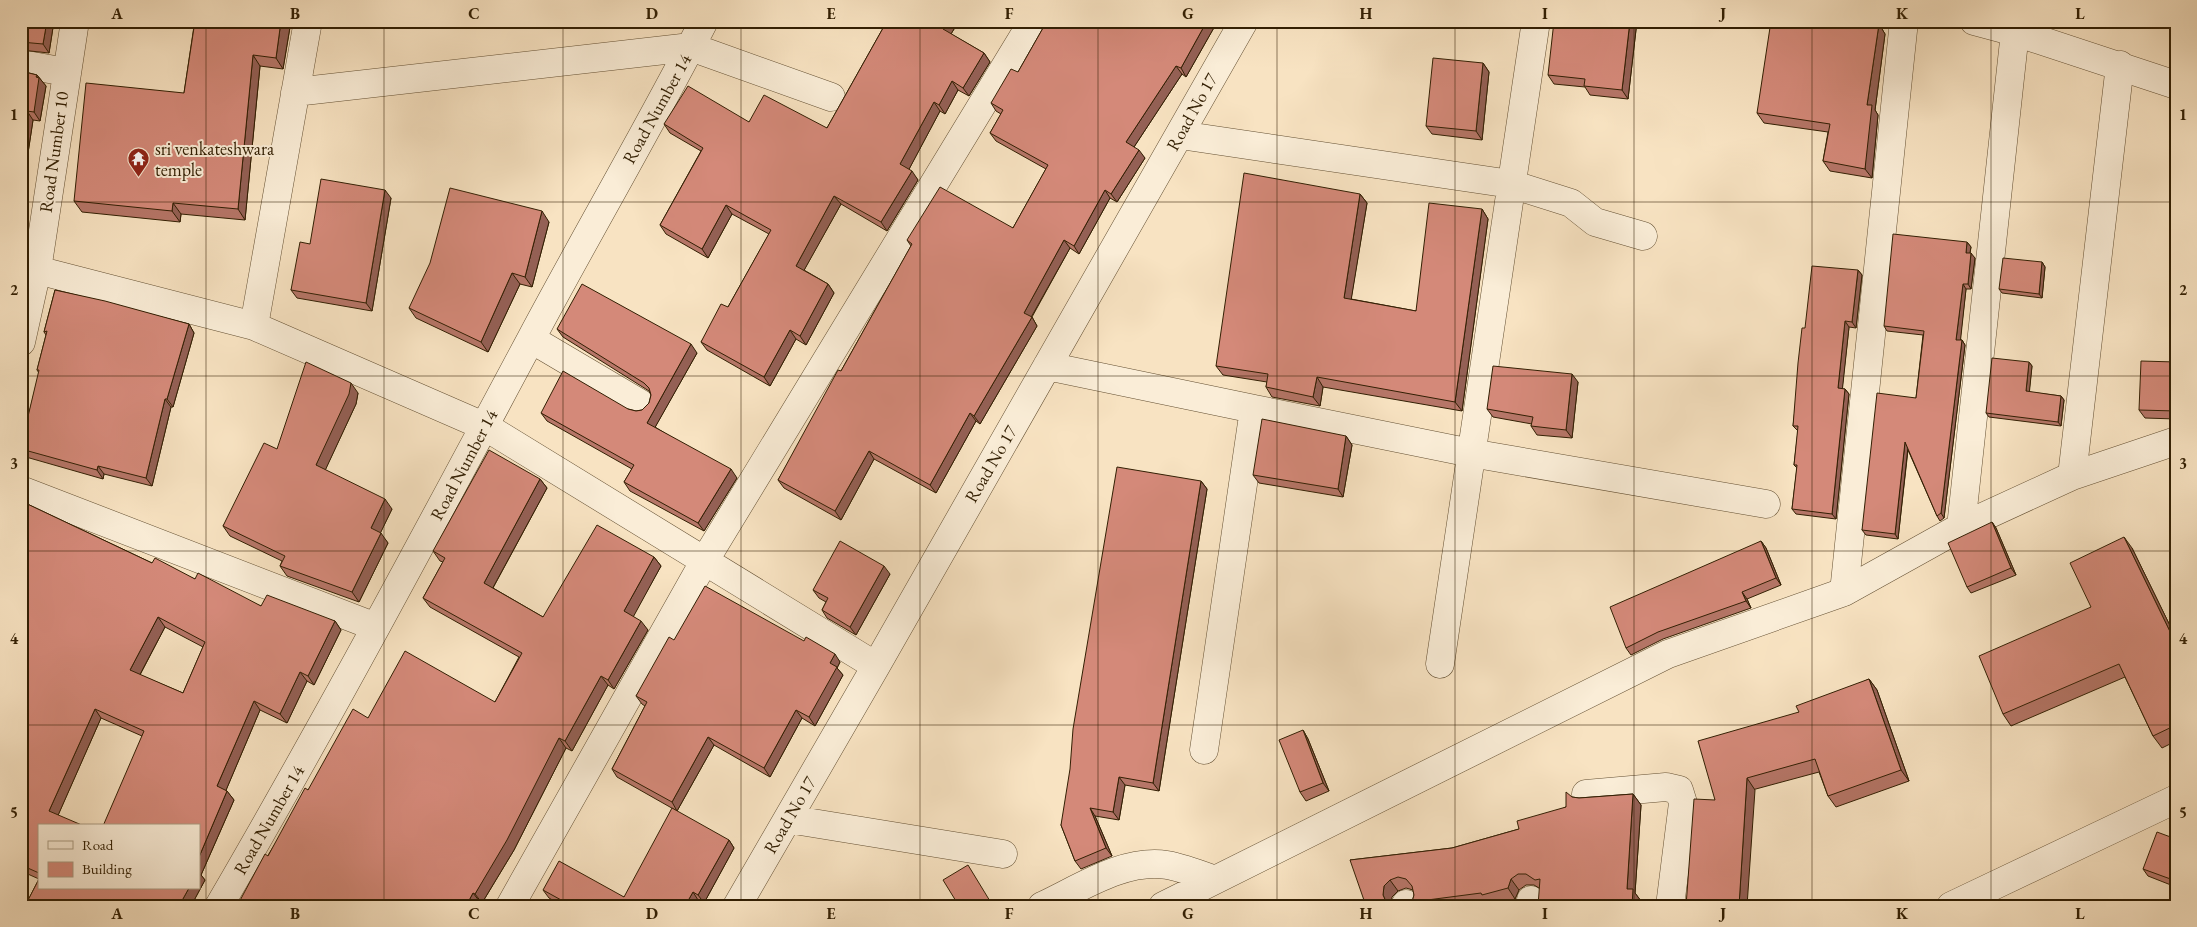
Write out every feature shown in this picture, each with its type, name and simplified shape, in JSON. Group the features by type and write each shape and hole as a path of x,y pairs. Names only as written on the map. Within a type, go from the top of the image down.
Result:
{"street":[{"name":"Road Number 10","path":"21,342 29,271 75,21"},
{"path":"254,326 308,21"},
{"name":"Road Number 14","path":"219,906 376,627 704,21"},
{"path":"510,906 705,560 1033,21"},
{"name":"Road No 17","path":"737,906 1244,21"},
{"path":"1440,664 1536,21"},
{"path":"1844,592 1904,21"},
{"path":"1974,21 2120,65 2176,85"},
{"path":"1961,527 2015,32"},
{"path":"295,92 690,47 830,97"},
{"path":"21,64 66,72"},
{"path":"2072,476 2120,65"},
{"path":"1180,135 1512,184 1571,203 1595,222 1644,236"},
{"path":"29,271 254,326 486,426 876,666"},
{"path":"531,339 641,404"},
{"path":"1047,366 1471,453 1766,504"},
{"path":"1204,750 1254,408"},
{"path":"1163,906 1668,654 1844,592 1961,527 2072,476 2176,440"},
{"path":"21,490 376,627"},
{"path":"1586,794 1666,786 1679,790 1683,802 1670,906"},
{"path":"1951,906 2176,799"},
{"path":"788,819 1002,854"},
{"path":"1042,906 1117,871 1141,865 1166,865 1215,880"}],"building":[{"path":"21,21 47,21 43,44 21,42"},
{"path":"195,21 281,21 276,58 253,55 238,209 173,203 172,211 74,201 86,83 184,93"},
{"path":"887,21 948,21 943,29 984,53 963,88 952,81 939,105 934,102 900,164 912,171 881,222 834,196 796,266 828,284 800,336 790,330 764,377 701,342 721,304 728,307 771,230 726,205 702,249 660,225 703,148 664,124 688,86 749,122 764,95 827,128"},
{"path":"1047,21 1207,21 1181,68 1176,66 1126,142 1139,150 1111,194 1105,190 1074,246 1064,240 1024,313 1032,317 974,416 970,413 930,485 869,451 835,511 778,480 838,370 841,371 912,244 907,240 940,187 1013,228 1048,165 990,133 1003,110 991,103 1011,69 1018,72"},
{"path":"1554,21 1630,21 1622,90 1584,86 1585,79 1548,75"},
{"path":"1771,21 1806,21 1842,27 1843,21 1879,24 1867,105 1872,105 1865,169 1823,161 1830,124 1757,113"},
{"path":"1433,58 1483,63 1476,131 1426,126"},
{"path":"21,71 37,75 36,77 39,78 34,112 27,111 21,144"},
{"path":"1244,173 1360,194 1344,298 1416,311 1429,203 1482,209 1455,402 1317,377 1313,397 1266,387 1268,374 1216,366"},
{"path":"321,179 385,190 366,303 291,290 300,242 310,244"},
{"path":"450,188 542,211 525,277 512,273 481,342 409,308 430,263"},
{"path":"1893,234 1967,242 1966,253 1971,253 1968,284 1963,284 1956,340 1962,340 1941,513 1937,516 1905,442 1895,534 1862,530 1877,393 1916,398 1924,331 1884,326"},
{"path":"2003,258 2042,262 2039,294 1999,289"},
{"path":"1812,266 1858,270 1852,322 1845,321 1838,388 1845,389 1832,514 1792,509 1797,465 1794,465 1798,426 1793,426 1798,363 1802,328 1805,328"},
{"path":"582,284 691,344 647,423 731,469 698,523 624,482 634,465 541,413 563,371 628,409 642,410 649,403 651,395 649,388 644,383 557,329"},
{"path":"55,290 105,301 189,324 167,399 165,399 146,478 98,466 97,470 21,449 47,331 44,332"},
{"path":"1992,358 2029,362 2026,391 2061,396 2058,422 1986,413"},
{"path":"2141,361 2176,362 2176,411 2139,410"},
{"path":"306,362 351,383 349,394 316,465 385,499 371,528 381,533 352,592 280,566 285,556 223,526 264,443 277,449"},
{"path":"1493,366 1572,374 1566,430 1531,426 1533,417 1487,409"},
{"path":"1262,419 1346,436 1338,489 1253,475"},
{"path":"489,450 540,479 484,583 543,617 597,525 654,557 624,611 641,621 608,680 601,676 565,741 559,738 507,840 466,906 237,906 265,854 268,856 305,788 308,790 353,709 368,718 405,651 495,702 522,653 423,598 445,558 433,551"},
{"path":"1117,467 1201,481 1153,783 1119,777 1113,812 1090,808 1106,848 1075,861 1061,825 1070,769 1073,729"},
{"path":"21,501 152,563 155,558 195,579 198,573 261,606 267,595 335,621 308,676 300,672 280,714 254,701 217,786 227,791 200,855 200,824 104,824 144,731 95,709 49,811 79,824 38,824 38,873 21,865","holes":["158,617 205,642 183,693 130,670"]},
{"path":"1992,522 2011,568 1967,587 1948,543"},
{"path":"2124,537 2176,644 2176,725 2153,736 2119,664 2003,714 1979,656 2091,607 2070,563"},
{"path":"840,541 884,566 850,627 822,610 828,598 813,590"},
{"path":"1761,541 1776,578 1742,592 1746,601 1658,632 1626,648 1610,607"},
{"path":"705,586 804,641 806,637 835,654 830,663 837,667 809,717 796,710 764,768 708,737 672,802 612,769 647,702 636,696 669,637 674,640"},
{"path":"1869,679 1901,770 1828,796 1815,759 1747,778 1739,906 1686,906 1694,799 1715,800 1698,741 1799,712 1796,706"},
{"path":"1303,730 1323,783 1300,792 1279,740"},
{"path":"1566,792 1572,797 1579,798 1633,794 1627,889 1633,889 1632,906 1538,906 1540,879 1535,880 1526,874 1518,874 1511,879 1508,888 1482,895 1481,893 1412,902 1414,895 1412,886 1406,879 1398,877 1390,880 1384,886 1383,895 1388,906 1366,906 1350,860 1452,848 1519,829 1517,821 1566,807"},
{"path":"672,808 729,840 698,895 693,892 685,906 572,906 543,890 559,861 624,897"},
{"path":"2157,832 2176,839 2176,881 2143,869"},
{"path":"968,865 993,906 959,906 943,880"},
{"path":"38,881 38,890 188,890 179,906 25,906"}],"place":[{"name":"sri venkateshwara temple","path":"139,178"}]}
